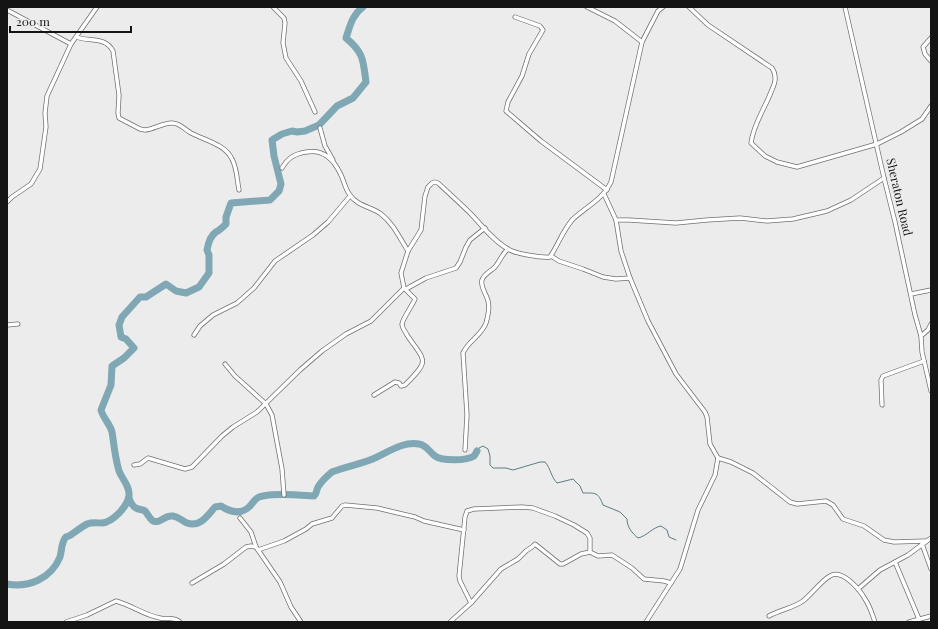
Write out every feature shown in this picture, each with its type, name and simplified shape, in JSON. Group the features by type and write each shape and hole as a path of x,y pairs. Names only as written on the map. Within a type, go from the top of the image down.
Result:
{"street":[{"path":"7,202 31,184 40,169 46,127 45,113 47,96 71,44 97,7"},
{"path":"273,7 284,18 283,43 286,58 300,81 315,112"},
{"path":"587,7 616,21 642,42"},
{"path":"374,395 395,382 402,386 405,385 419,370 423,363 421,353 403,329 403,321 415,299 405,288 401,272 408,251 421,230 425,196 428,187 432,183 438,183 508,249 515,252 549,258 566,228 607,190 614,171 629,96 642,42 658,11 663,7"},
{"path":"689,7 708,25 772,68 776,76 751,143 766,156 777,162 797,167 877,144 922,119 931,106"},
{"name":"Sheraton Road","path":"845,7 860,78 877,144 921,336 924,361 931,391"},
{"path":"7,10 71,44"},
{"path":"515,17 540,26 543,30 529,54 522,76 508,102 506,111 541,141 607,190"},
{"path":"76,37 83,40 104,41 111,47 113,51 119,95 118,113 122,120 145,130 169,123 179,124 192,133 218,146 229,154 232,159 239,190"},
{"path":"931,38 923,47 925,54 931,60"},
{"path":"320,128 325,146 350,196 386,218 395,229 408,251"},
{"path":"282,168 287,160 292,156 313,151 321,152 336,166"},
{"path":"616,220 676,223 740,218 767,222 794,219 827,211 851,200 884,178"},
{"path":"604,194 616,220 620,246 630,278 646,317 671,365 688,391 705,412 707,416 710,444 718,458 715,475 698,510 680,569 646,622"},
{"path":"194,335 200,326 213,315 237,303 254,288 275,261 313,235 328,222 350,196"},
{"path":"134,465 140,464 148,458 185,469 192,467 222,436 233,427 257,412 300,370 322,351 346,334 371,321 405,288 426,278 456,268 470,240 485,228"},
{"path":"465,450 467,415 463,353 466,347 485,326 487,320 489,310 488,302 482,286 482,281 508,249"},
{"path":"551,256 559,261 603,278 630,278"},
{"path":"911,294 931,290"},
{"path":"7,325 18,324"},
{"path":"921,336 928,330 931,324"},
{"path":"882,405 882,376 924,361"},
{"path":"225,364 235,376 266,404 272,415 282,469 284,495"},
{"path":"718,458 731,462 753,473 790,502 797,504 826,501 830,502 843,519 864,526 884,540 894,542 926,541"},
{"path":"192,583 224,564 246,547 251,546 257,548 284,541 312,524 332,518 342,506 345,505 377,508 464,530"},
{"path":"471,603 459,576 465,513 474,509 522,507 532,508 555,516 582,530 590,538 590,552"},
{"path":"240,518 251,532 257,548 280,582 291,607 301,622"},
{"path":"858,589 880,570 908,555 931,538"},
{"path":"450,622 471,603 501,569 518,559 535,544 562,564 576,556 590,552 598,556 614,556 625,565 632,568 644,579 671,583"},
{"path":"922,544 931,569"},
{"path":"895,562 919,619"},
{"path":"769,616 778,611 797,605 831,575 837,574 843,575 858,589 869,606 875,622"},
{"path":"66,622 78,620 116,601 161,619 174,618 180,622"},
{"path":"909,622 931,616"}],"waterway":[{"path":"7,584 23,585 45,576 56,565 60,557 62,544 66,537 87,524 102,523 111,520 125,505 128,500 129,492 116,461 111,429 101,410 111,385 112,366 124,358 134,348 126,339 121,337 119,325 122,317 140,297 146,297 166,284 176,291 186,293 199,287 209,273 209,255 207,250 210,240 212,236 226,224 226,217 231,203 270,200 279,191 281,184 274,156 272,140 282,134 292,131 305,131 319,125 337,106 353,98 366,82 362,57 352,43 346,38 354,17 363,7"},
{"path":"129,498 137,509 145,511 150,519 156,522 173,516 187,523 196,524 203,520 215,507 221,506 228,510 239,512 246,510 256,499 269,495 282,494 314,496 319,485 332,472 370,460 406,444 422,445 438,458 448,460 471,458 477,451"},
{"path":"477,451 483,446 488,449 490,465 493,468 506,468 513,470 540,462 545,462 557,483 573,479 580,486 583,493 598,495 603,505 620,512 627,519 630,530 638,538 661,526 667,530 669,537 676,540"}]}
